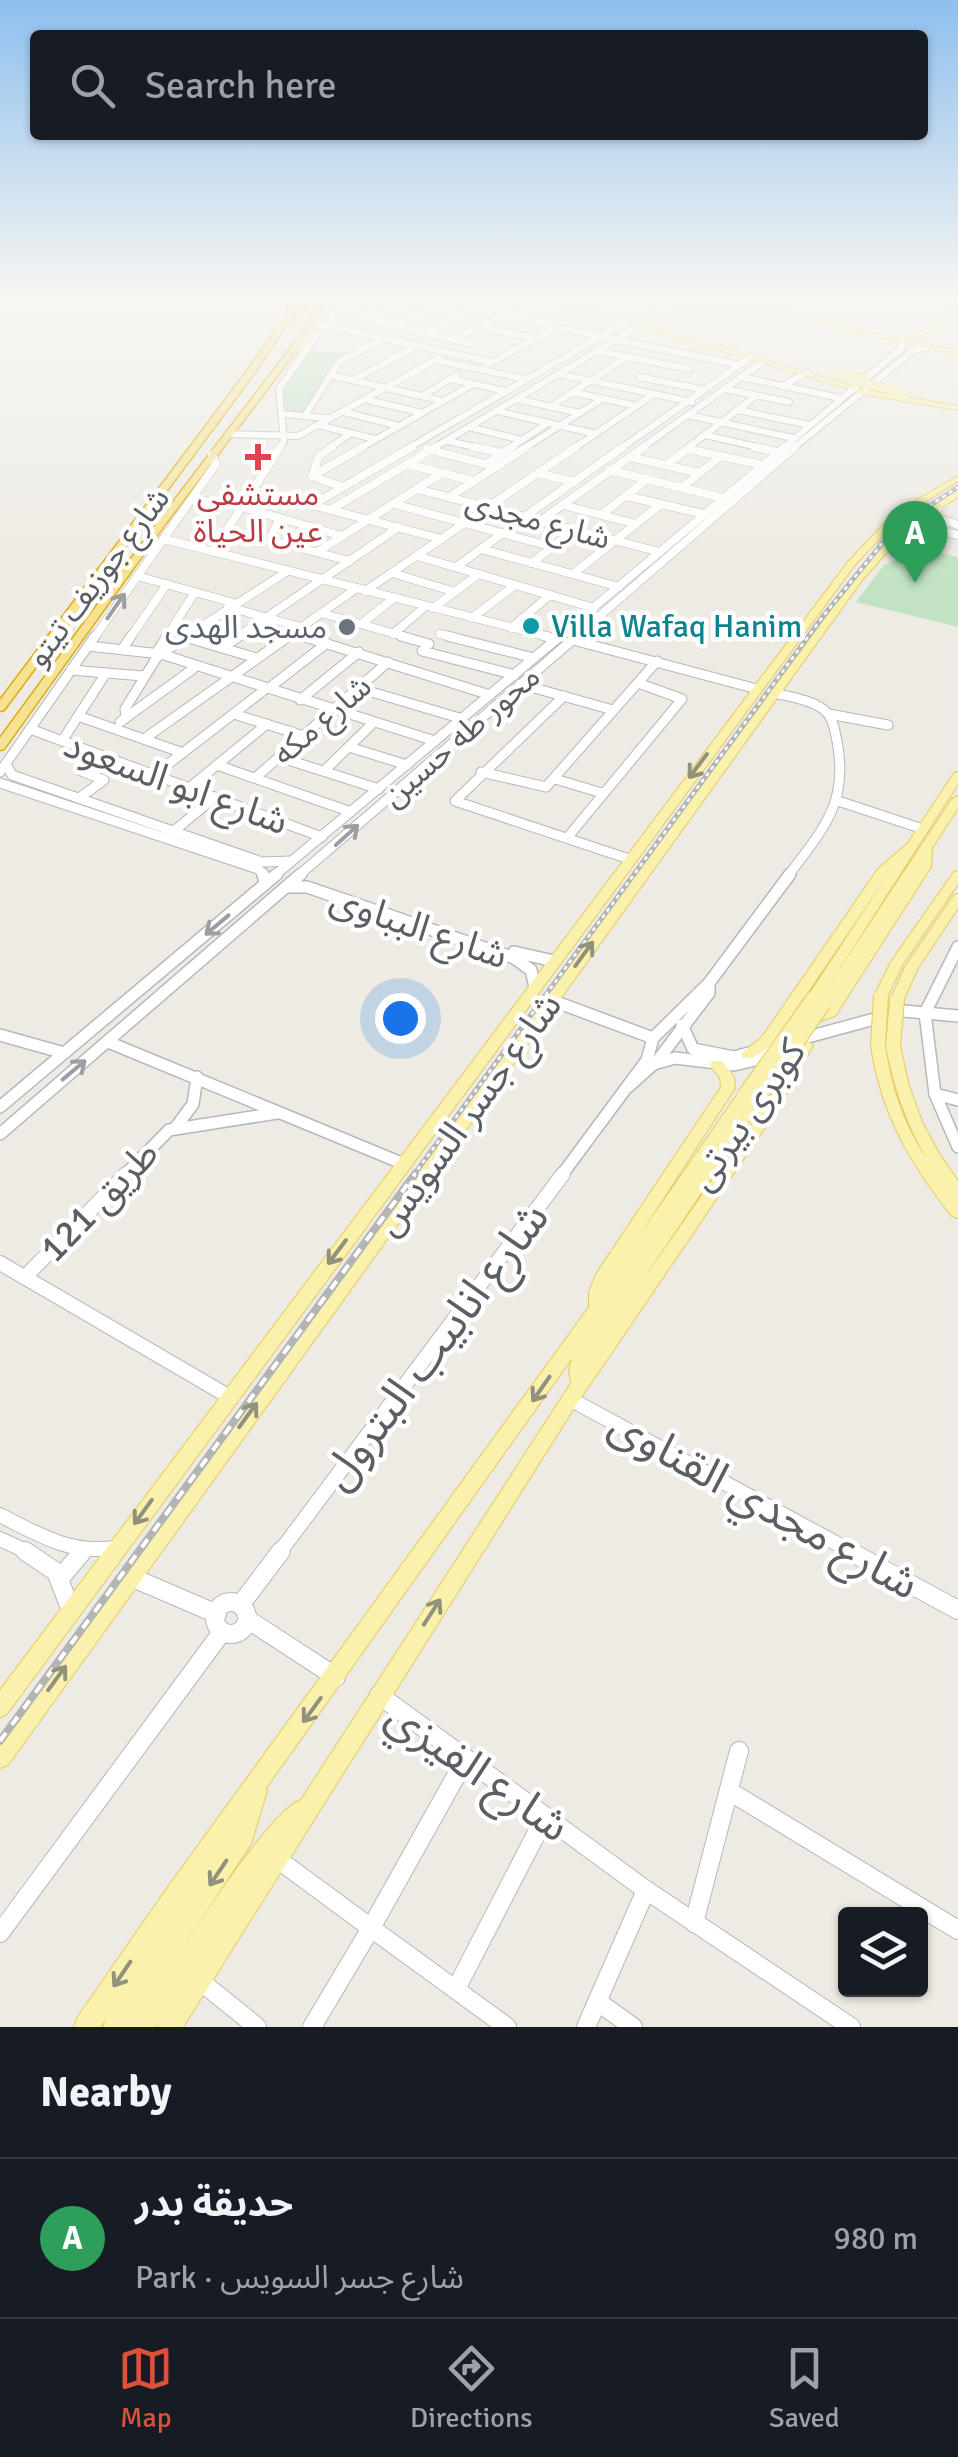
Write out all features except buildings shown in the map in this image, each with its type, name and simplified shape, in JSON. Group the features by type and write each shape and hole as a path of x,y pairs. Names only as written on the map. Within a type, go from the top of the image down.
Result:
{"highway":[{"name":"شارع جوزيف تيتو","path":"0,708 236,393"},
{"name":"شارع جوزيف تيتو","path":"0,746 259,393"},
{"path":"83,630 100,630"}],"main road":[{"path":"897,393 958,405"},
{"path":"897,393 958,405"},
{"name":"شارع جسر السويس","path":"0,1757 657,856 768,693 772,669 844,574 890,522 958,478"},
{"name":"شارع جسر السويس","path":"0,1707 634,853 768,693 790,674 860,577 902,530 958,494"},
{"path":"844,574 860,577"},
{"path":"772,669 790,674"},
{"path":"792,1005 807,1016 830,1013 925,867 920,846 924,829 958,776"},
{"path":"946,818 958,799"},
{"path":"748,1054 767,1041 886,866 920,846 958,808"},
{"name":"كوبرى بيرتى","path":"86,2027 173,1899 750,1098 920,846"},
{"path":"634,853 657,856"},
{"path":"958,875 896,964 881,996 886,1046 884,1087 920,1162 958,1212"},
{"path":"958,898 907,974 886,1046 913,1121 958,1192"},
{"path":"380,1694 575,1391 750,1098 806,1045"},
{"path":"717,1065 750,1098"},
{"path":"389,1183 397,1192 411,1191"},
{"path":"372,1206 387,1205 394,1215"},
{"name":"شارع الفيزي","path":"169,2027 380,1694"},
{"path":"115,2027 243,1836 257,1786"},
{"path":"141,2027 276,1834 308,1805"}],"street":[{"path":"213,552 288,437 279,393"},
{"path":"306,414 319,393"},
{"path":"316,425 377,393"},
{"path":"228,434 288,437 379,393"},
{"path":"407,393 443,401"},
{"path":"422,396 428,393"},
{"path":"312,476 457,393"},
{"path":"314,504 503,393"},
{"path":"332,509 528,393"},
{"path":"550,407 571,393"},
{"path":"575,393 637,406"},
{"path":"646,393 702,405"},
{"path":"524,517 701,393"},
{"path":"540,521 720,393"},
{"path":"741,393 789,402"},
{"path":"772,417 800,393"},
{"path":"815,393 840,398"},
{"name":"محور طه حسين","path":"0,1134 305,873 517,680 534,658 850,393"},
{"name":"محور طه حسين","path":"0,1107 490,696 573,640 757,482 853,393"},
{"path":"144,739 321,613 392,573 654,394"},
{"path":"666,465 756,396"},
{"path":"449,497 602,399"},
{"path":"368,400 422,412"},
{"path":"516,400 580,414"},
{"path":"738,410 808,425"},
{"path":"497,411 596,434"},
{"path":"344,412 399,426"},
{"path":"674,412 793,438"},
{"path":"282,414 326,418"},
{"path":"412,418 446,426"},
{"path":"614,422 648,430"},
{"path":"486,464 548,423"},
{"path":"316,425 376,440"},
{"path":"470,427 522,440"},
{"path":"312,476 319,456 351,433"},
{"path":"705,435 777,452"},
{"path":"447,440 502,453"},
{"path":"413,446 497,466"},
{"path":"688,448 762,465"},
{"path":"212,454 216,464 3,768 12,775 258,870 266,877 265,884"},
{"path":"682,488 721,456"},
{"path":"630,457 700,473"},
{"path":"337,462 372,470"},
{"path":"408,464 474,481"},
{"path":"595,467 723,498"},
{"path":"317,552 442,473"},
{"path":"538,473 574,482"},
{"path":"312,476 343,487"},
{"path":"744,479 757,482"},
{"path":"601,515 646,480"},
{"path":"258,488 271,488 280,494"},
{"path":"258,488 442,539"},
{"name":"شارع مجدى","path":"417,489 660,552"},
{"path":"626,496 704,514"},
{"path":"192,500 243,505 342,536"},
{"path":"394,504 553,547"},
{"path":"573,574 661,504"},
{"path":"940,504 932,514 958,529"},
{"path":"562,505 636,524"},
{"path":"280,518 270,538 350,561"},
{"path":"928,528 927,522 941,521"},
{"path":"222,648 399,527"},
{"path":"902,530 958,529"},
{"path":"532,563 574,530"},
{"path":"456,567 503,533"},
{"path":"164,540 556,639"},
{"path":"262,564 289,545"},
{"path":"481,549 619,587"},
{"path":"417,556 594,608"},
{"path":"157,655 288,571"},
{"path":"392,573 455,592"},
{"path":"393,634 479,574"},
{"path":"138,576 195,592 327,643 490,696"},
{"path":"123,648 167,584"},
{"path":"402,669 440,634 515,585"},
{"path":"126,718 125,709 143,676 195,592"},
{"path":"511,628 550,595"},
{"path":"361,624 394,598"},
{"path":"321,613 614,710"},
{"path":"440,634 534,658"},
{"path":"185,636 256,658"},
{"path":"573,640 768,693 832,716 888,726"},
{"path":"154,774 327,643"},
{"path":"88,646 157,655 434,743"},
{"path":"300,700 358,652"},
{"path":"157,655 229,677"},
{"path":"481,772 542,789 657,661"},
{"name":"شارع مكه","path":"255,778 388,662"},
{"path":"112,728 194,669"},
{"path":"71,670 143,676"},
{"path":"62,741 106,673"},
{"path":"567,838 682,699 638,683"},
{"path":"358,688 462,719"},
{"path":"564,696 456,797 460,805 567,838 634,853"},
{"path":"333,710 434,743"},
{"path":"234,714 304,736"},
{"path":"78,716 183,753"},
{"path":"628,1087 647,1060 653,1038 709,983 818,837 838,801 842,768 832,716"},
{"path":"189,788 266,724"},
{"path":"324,771 371,725"},
{"name":"شارع ابو السعود","path":"30,729 322,837"},
{"path":"349,747 407,765"},
{"path":"280,757 379,788"},
{"path":"216,765 351,812"},
{"path":"81,771 104,780 83,803"},
{"path":"554,779 602,794"},
{"path":"0,783 83,803"},
{"path":"170,834 215,797"},
{"path":"838,801 924,829"},
{"path":"170,834 269,864 295,860"},
{"name":"شارع البباوى","path":"305,873 314,882 404,917 488,946 536,960 554,961"},
{"name":"شارع البباوى","path":"288,887 307,888 404,917"},
{"name":"شارع البباوى","path":"488,946 524,963 536,986"},
{"path":"958,946 952,968 925,1014 934,1094 958,1147"},
{"path":"161,972 180,980"},
{"path":"628,1087 639,1082 650,1064 674,1044 682,1025 708,995 709,983"},
{"path":"551,1000 653,1038"},
{"path":"682,1025 688,1045 720,1057 748,1054 904,1010 958,1016"},
{"path":"650,1064 674,1058 717,1065 750,1063 852,1030 925,1014"},
{"path":"0,1035 64,1053"},
{"path":"108,1042 404,1164"},
{"name":"طريق 121","path":"25,1277 194,1106 199,1088 196,1077"},
{"name":"شارع انابيب البترول","path":"244,1612 628,1087"},
{"path":"934,1094 958,1100"},
{"name":"طريق 121","path":"176,1127 278,1113"},
{"path":"0,1263 228,1396"},
{"name":"شارع مجدي القناوى","path":"575,1391 958,1610"},
{"path":"0,1514 64,1548 82,1552 118,1547"},
{"path":"0,1539 51,1565 62,1576 71,1610"},
{"path":"62,1576 82,1552"},
{"path":"131,1577 234,1633 244,1612"},
{"path":"0,1933 219,1623 227,1603 336,1677"},
{"name":"شارع الفيزي","path":"380,1694 646,1890 848,2026"},
{"path":"694,1923 738,1751"},
{"path":"312,2027 465,1760"},
{"path":"729,1791 958,1930"},
{"path":"456,1990 545,1818"},
{"path":"276,1858 506,2027"},
{"path":"586,2027 646,1890"},
{"path":"199,1980 257,2027"},
{"path":"598,2002 633,2027"}],"green space":[{"path":"282,393 316,393 304,413 286,412"},
{"path":"903,544 958,557 958,627 856,602 884,565 895,560"}],"railway":[{"path":"413,1176 824,615 893,530 958,487"},
{"path":"0,1741 415,1174"}],"place":[{"name":"مستشفى عين الحياة","path":"258,457"},
{"name":"حديقة بدر","path":"915,583"},
{"name":"Villa Wafaq Hanim","path":"531,626"},
{"name":"مسجد الهدى","path":"347,627"}]}
